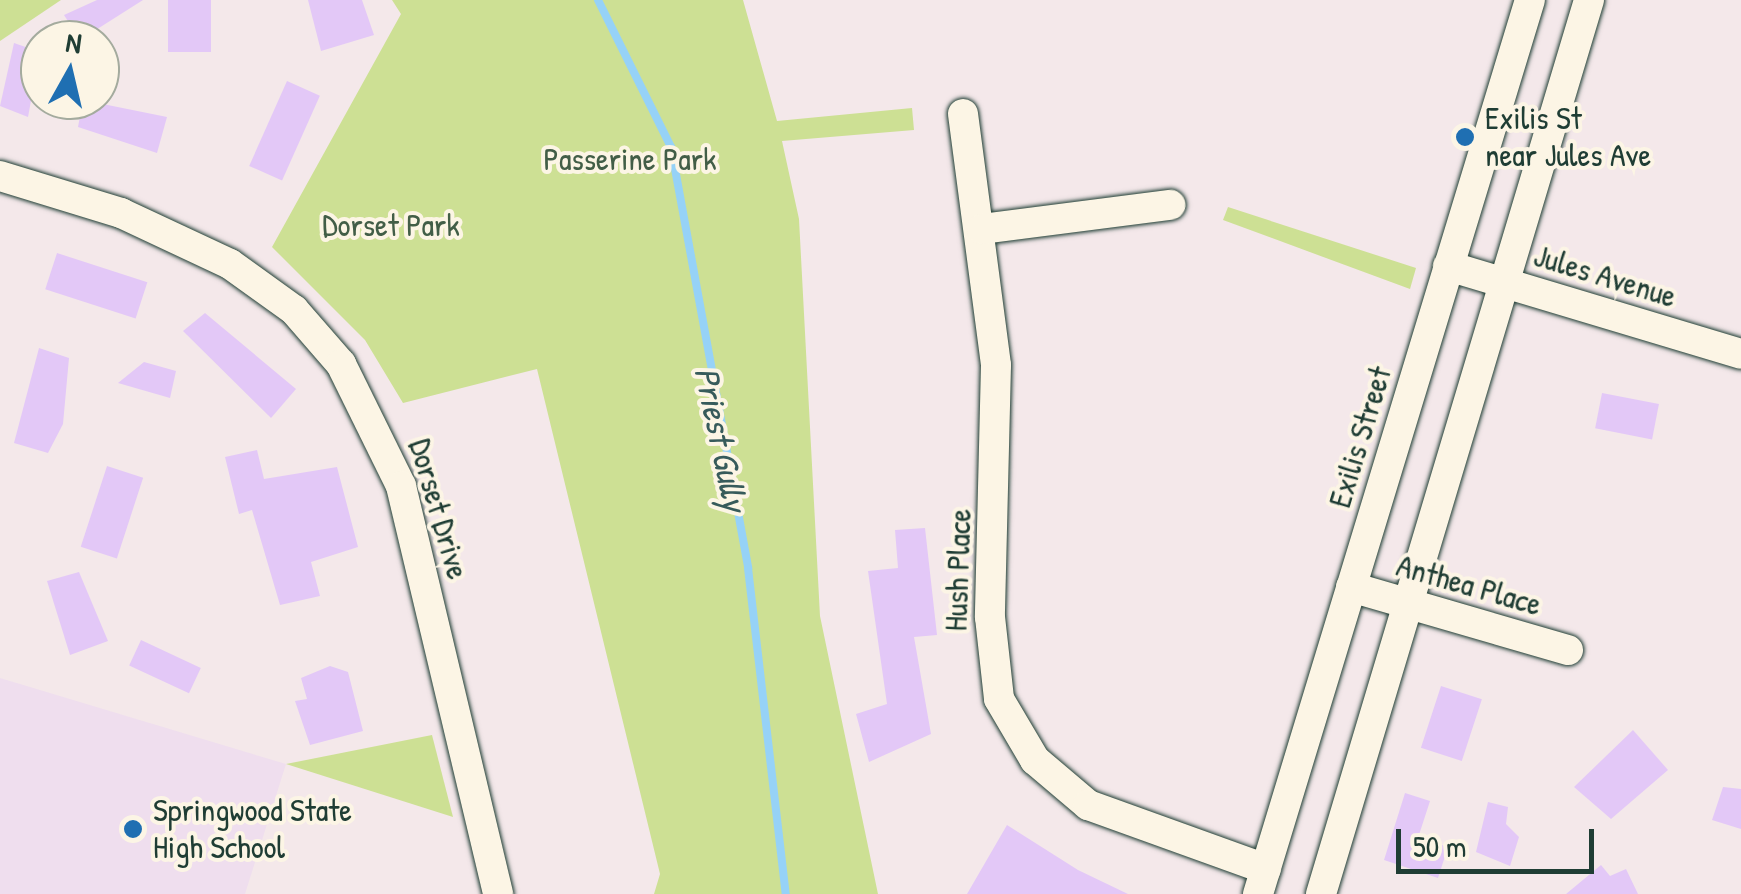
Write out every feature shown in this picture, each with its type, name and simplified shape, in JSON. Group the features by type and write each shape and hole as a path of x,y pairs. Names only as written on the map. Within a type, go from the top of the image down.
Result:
{"street":[{"name":"Exilis Street","path":"1262,882 1530,0"},
{"path":"1321,894 1589,0"},
{"name":"Hush Place","path":"963,114 982,229 998,416 990,618 999,700 1035,760 1088,804 1262,882"},
{"name":"Dorset Drive","path":"0,176 121,213 230,264 294,310 341,364 402,486 498,894"},
{"path":"982,229 1170,206"},
{"name":"Jules Avenue","path":"1448,266 1741,354"},
{"name":"Anthea Place","path":"1351,586 1568,650"}],"shaded area":[{"name":"Springwood State High School","path":"0,678 286,764 245,894 0,894"}],"green space":[{"path":"0,0 61,0 31,20 20,20 20,28 0,41"},
{"name":"Passerine Park","path":"392,0 743,0 777,121 912,108 914,130 782,141 799,219 820,616 878,894 654,894 660,874 537,369 403,403 365,340 272,247 401,14"},
{"path":"1228,207 1416,268 1410,289 1223,220"},
{"path":"432,735 453,817 286,764"}],"building":[{"path":"97,0 143,0 112,20 67,20 64,15"},
{"path":"168,0 211,0 211,52 168,52"},
{"path":"308,0 362,0 374,35 321,51"},
{"path":"14,43 20,45 20,114 0,106"},
{"path":"287,81 320,96 282,181 249,166"},
{"path":"120,107 167,117 157,153 78,127 79,120 120,120"},
{"path":"57,253 147,282 136,318 45,289"},
{"path":"205,313 296,389 271,418 183,331"},
{"path":"39,348 69,358 63,424 48,453 14,443"},
{"path":"144,362 176,371 170,398 118,383"},
{"path":"1602,393 1659,404 1652,439 1595,428"},
{"path":"257,450 264,479 337,467 358,547 311,562 320,596 280,605 252,510 239,514 225,457"},
{"path":"107,466 143,478 117,559 81,547"},
{"path":"925,528 937,635 914,637 931,734 869,762 856,714 887,704 868,571 898,568 895,530"},
{"path":"79,572 108,641 70,655 47,581"},
{"path":"141,640 201,668 189,693 129,665"},
{"path":"330,666 348,672 363,731 310,745 295,701 307,699 301,678"},
{"path":"1441,686 1482,699 1462,761 1421,748"},
{"path":"1633,730 1668,770 1611,819 1574,787"},
{"path":"1723,787 1741,789 1741,829 1712,820"},
{"path":"1405,793 1430,801 1418,838 1448,847 1438,878 1384,860"},
{"path":"1488,802 1508,807 1506,824 1519,837 1510,866 1476,852"},
{"path":"1007,825 1078,870 1128,894 967,894"},
{"path":"1601,865 1610,876 1626,869 1638,894 1566,894"}],"waterway":[{"name":"Priest Gully","path":"598,0 671,147 748,568 786,894"}],"place":[{"name":"Exilis St near Jules Ave","path":"1465,137"},
{"name":"Springwood State High School","path":"133,829"}],"park label":[{"name":"Dorset Park","path":"391,225"}]}
